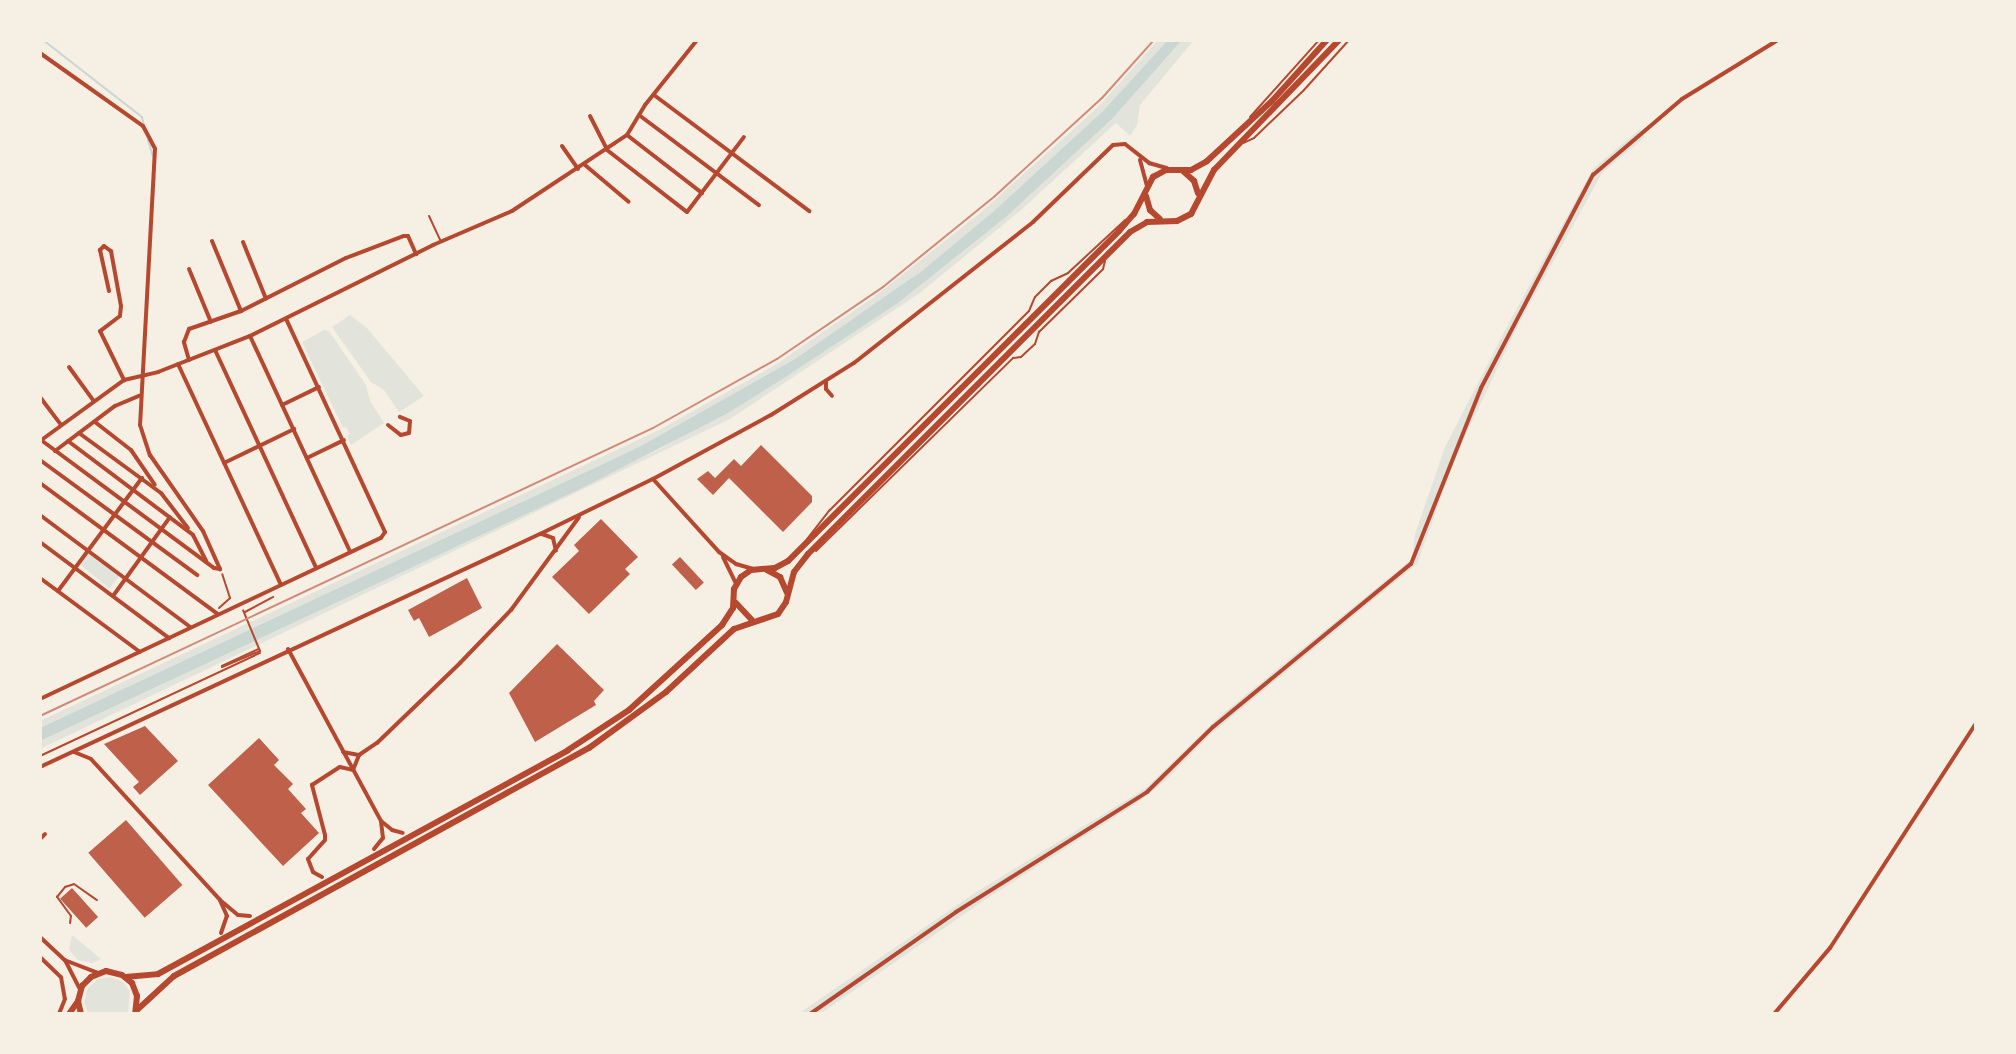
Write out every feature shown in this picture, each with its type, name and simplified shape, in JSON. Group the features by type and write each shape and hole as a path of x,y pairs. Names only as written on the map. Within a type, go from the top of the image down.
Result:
{"main road":[{"path":"767,570 788,561 1134,214 1156,175 1169,169 1183,171 1207,161 1327,40"},
{"path":"734,596 742,614 752,620 763,622 778,614 794,572 808,554 1137,227 1163,220 1177,221 1188,216 1214,170 1339,40"},
{"path":"1183,171 1194,181 1198,196"},
{"path":"1146,191 1150,210 1163,220"},
{"path":"81,1014 78,1001 80,990 87,980 98,973 110,971 125,977 158,974 586,739 629,710 701,647 730,617 736,584 755,569 767,570 780,577 787,593"},
{"path":"136,1012 174,976 589,748 666,692 734,629 752,620"},
{"path":"125,977 136,991 136,1012"},
{"path":"69,1014 78,1001"}],"street":[{"path":"220,569 207,563 40,440 124,380 141,377 250,336 441,242 512,211 627,135 653,95 697,40"},
{"path":"810,1014 956,912 1147,792 1213,727 1411,564 1481,388 1593,175 1682,99 1778,40"},
{"path":"40,53 143,126 155,149 140,425 150,455 203,531 220,569"},
{"path":"653,95 809,211"},
{"path":"639,114 759,205"},
{"path":"590,116 607,150 687,212 744,137"},
{"path":"627,135 702,193"},
{"path":"40,767 580,515 653,479 814,388 1033,222 1113,145 1125,144 1139,158 1169,169"},
{"path":"562,146 578,169"},
{"path":"1139,158 1146,191"},
{"path":"584,164 629,202"},
{"path":"189,360 185,335 189,329 241,311 346,258 404,236 408,236 416,254"},
{"path":"212,241 241,311"},
{"path":"243,242 266,299"},
{"path":"109,291 100,250 104,246 111,251 121,306 120,316 100,331 124,380"},
{"path":"189,269 211,322"},
{"path":"40,699 381,538 384,525 286,319"},
{"path":"250,336 350,552"},
{"path":"215,350 316,568"},
{"path":"178,364 280,584"},
{"path":"69,367 93,400"},
{"path":"826,381 826,389 832,396"},
{"path":"282,405 319,387"},
{"path":"814,388 826,389"},
{"path":"55,451 125,400 140,395"},
{"path":"40,397 60,425"},
{"path":"388,425 401,435 409,433 410,421 400,417"},
{"path":"95,422 131,450 191,533 207,563"},
{"path":"224,463 294,429"},
{"path":"79,433 161,493"},
{"path":"307,458 344,440"},
{"path":"68,441 191,533"},
{"path":"40,460 197,575"},
{"path":"58,591 142,478"},
{"path":"653,479 719,552 736,564 755,569"},
{"path":"40,483 218,614"},
{"path":"594,508 601,511"},
{"path":"40,515 190,627"},
{"path":"353,770 359,755 388,733 498,625 556,552 580,515"},
{"path":"113,596 170,517"},
{"path":"540,534 551,535 556,552"},
{"path":"40,542 169,638"},
{"path":"719,552 736,584"},
{"path":"40,578 140,652"},
{"path":"288,649 381,821 392,830 403,833"},
{"path":"1774,1014 1830,948 1976,723"},
{"path":"91,759 90,751 97,741"},
{"path":"343,752 359,755"},
{"path":"70,753 91,759 220,900 238,915 250,916"},
{"path":"322,877 313,872 308,859 325,840 312,785 340,767 353,770"},
{"path":"374,849 383,838 381,821"},
{"path":"40,839 45,834"},
{"path":"220,900 227,916 221,933"},
{"path":"40,937 65,960 80,990"},
{"path":"40,957 61,977 65,999 59,1014"},
{"path":"65,960 98,973"}],"lane":[{"path":"1233,138 1319,40"},
{"path":"1241,144 1254,138 1293,101 1349,40"},
{"path":"802,547 830,510 1029,311 1035,297 1051,281 1068,273 1134,214"},
{"path":"429,216 441,242"},
{"path":"808,554 822,548 1013,358 1035,344 1039,332 1103,269 1106,256"},
{"path":"70,923 71,916 57,897 65,887 74,884 97,900"}],"path":[{"path":"218,614 220,605 230,598 220,569"},
{"path":"40,756 260,653 258,649 221,665 222,667 248,656 260,651 242,611 273,596 244,612"}],"shaded area":[{"path":"1158,40 1168,40 1103,111 994,211 923,270 795,359 639,447 40,728 40,721 659,430 775,365 874,297 980,213 1098,107"},
{"path":"1168,40 1182,40 1112,119 1006,217 898,303 728,413 582,488 40,741 40,728 639,447 795,359 923,270 994,211 1103,111"},
{"path":"1182,40 1194,40 1140,105 1137,125 1130,136 1116,123 1021,210 920,293 730,419 40,749 40,741 660,449 784,378 898,303 1006,217 1112,119"},
{"path":"1640,129 1645,137 1602,173 1517,327 1458,451 1417,564 1211,734 1165,781 1134,805 986,899 820,1014 798,1014 975,893 1146,788 1220,716 1412,559 1415,534 1445,447 1510,321 1593,169"},
{"path":"350,315 366,327 424,396 399,412 384,390 371,382 332,327"},
{"path":"324,330 329,331 366,385 370,401 384,423 351,445 347,436 350,434 346,427 343,428 302,342"},
{"path":"90,552 120,576 109,588 80,564"},
{"path":"72,935 101,959 93,963 78,960 69,950"},
{"path":"110,977 123,982 130,991 128,1013 89,1014 84,1003 87,989 98,979"}],"building":[{"path":"761,445 812,496 812,502 783,532 729,478 713,495 697,479 708,471 715,478 734,459 741,466"},
{"path":"601,519 638,557 625,569 630,574 589,614 552,577 579,551 574,545"},
{"path":"680,557 704,583 696,590 672,565"},
{"path":"467,578 482,608 429,637 419,618 414,621 408,610"},
{"path":"557,644 604,690 594,701 596,705 535,742 509,693"},
{"path":"145,726 178,761 140,795 133,787 139,782 104,744"},
{"path":"259,738 279,760 274,765 293,784 288,789 306,809 301,813 319,833 283,866 208,785"},
{"path":"126,820 182,885 145,918 88,853"},
{"path":"72,888 98,917 86,928 60,899"}],"waterway":[{"path":"43,40 142,117 144,126"},
{"path":"148,140 153,156"}],"railway":[{"path":"40,716 653,428 777,359 883,287 995,196 1102,98 1154,40"}]}
